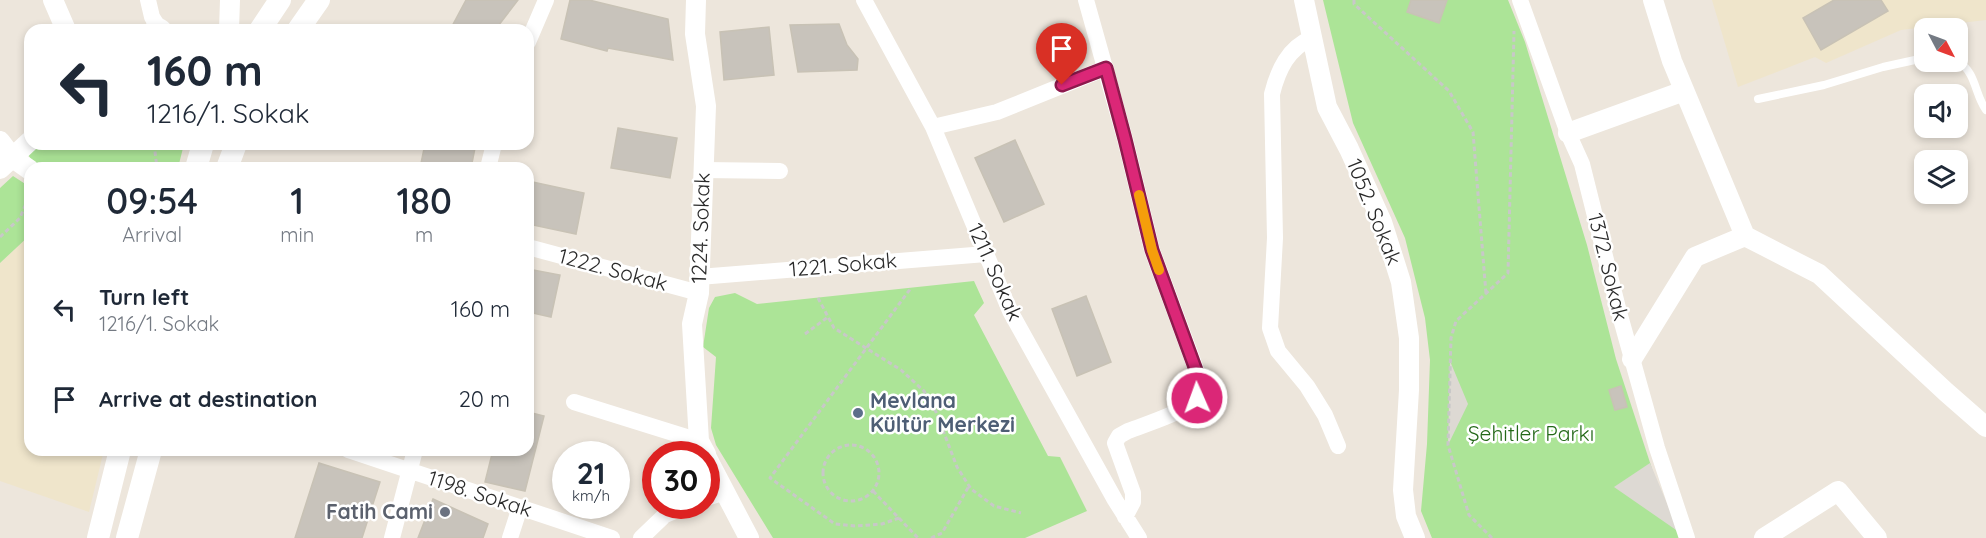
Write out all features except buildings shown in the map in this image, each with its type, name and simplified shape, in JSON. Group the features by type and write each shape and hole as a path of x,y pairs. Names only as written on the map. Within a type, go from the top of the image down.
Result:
{"main road":[{"path":"264,24 280,0"},
{"path":"302,24 319,0"},
{"path":"98,538 118,456"},
{"path":"133,537 150,456"}],"street":[{"path":"53,0 63,24"},
{"path":"148,0 156,24"},
{"path":"229,24 230,0"},
{"path":"534,28 546,0"},
{"name":"1224. Sokak","path":"696,0 695,34 706,106 699,285 692,324 703,441"},
{"name":"1211. Sokak","path":"864,0 933,127 1010,311 1139,538"},
{"path":"1086,0 1125,139 1152,250 1201,388 1197,398 1188,406 1119,436 1115,443 1133,493 1133,502 1125,517"},
{"name":"1052. Sokak","path":"1304,0 1327,107 1382,222 1401,282 1409,348 1403,490 1406,516 1415,538"},
{"name":"1372. Sokak","path":"1520,0 1568,133 1582,164 1632,359 1657,448 1687,538"},
{"path":"1653,0 1672,61 1745,236 1819,274 1986,427"},
{"path":"1312,38 1300,44 1289,54 1278,73 1272,93 1275,238 1269,316 1273,340 1278,351 1307,386 1325,415 1338,446"},
{"path":"933,127 997,112 1106,68"},
{"path":"1568,133 1684,91"},
{"path":"0,141 6,164"},
{"path":"6,164 24,147"},
{"path":"6,164 24,168"},
{"path":"703,170 780,171"},
{"path":"1632,359 1695,257 1745,236"},
{"name":"1222. Sokak","path":"534,248 699,285"},
{"name":"1221. Sokak","path":"699,285 986,254"},
{"path":"574,402 677,441"},
{"name":"1198. Sokak","path":"366,456 612,538"},
{"path":"392,538 413,456"},
{"name":"1224. Sokak","path":"720,482 749,538"},
{"path":"720,494 725,492"},
{"path":"1764,538 1838,492 1877,538"},
{"path":"510,538 520,507"},
{"path":"641,538 661,519"}],"lane":[{"path":"1758,99 1824,85 1914,60"},
{"path":"1968,71 1972,75 1981,103 1986,110"}],"path":[{"path":"1354,0 1354,4 1449,91 1473,132 1486,294"},
{"path":"1492,538 1469,515 1448,445 1451,338 1456,321 1508,273 1514,27"},
{"path":"0,237 20,218 24,208"},
{"path":"899,518 873,525 835,524 770,478 911,288"},
{"path":"818,298 834,328 901,370 924,391 936,412 957,467 969,486 994,506 1021,513"},
{"path":"805,334 828,317"},
{"path":"855,444 873,454 880,472 873,491 866,497 849,501 833,495 823,480 822,471 829,455 836,448 855,444"},
{"path":"931,538 942,533 969,486"},
{"path":"873,491 918,538"}],"shaded area":[{"path":"1712,0 1986,0 1986,20 1968,22 1968,18 1914,18 1914,28 1901,30 1826,63 1815,57 1738,87"},
{"path":"24,241 24,456 103,456 89,512 0,481 0,263"},
{"path":"1450,361 1468,404 1448,445"},
{"path":"1650,463 1679,532 1614,487"}],"green space":[{"name":"Şehitler Parkı","path":"1323,0 1508,0 1525,42 1587,245 1616,359 1658,487 1682,538 1432,538 1421,511 1427,444 1430,360 1425,318 1405,238 1353,123"},
{"path":"32,150 182,150 180,162 32,162 28,154"},
{"path":"13,176 24,183 24,241 0,263 0,188"},
{"path":"974,281 984,303 974,315 1048,456 1060,457 1087,511 1025,538 773,538 720,452 720,441 715,441 711,428 716,357 703,347 709,308 715,297 735,293 757,304"}],"slow traffic":[{"path":"1139,195 1159,270"}],"place":[{"name":"Mevlana Kültür Merkezi","path":"858,413"},
{"name":"Fatih Cami","path":"445,512"}],"route":[{"path":"1062,85 1106,68 1152,250 1200,381 1201,388 1197,398"}]}
